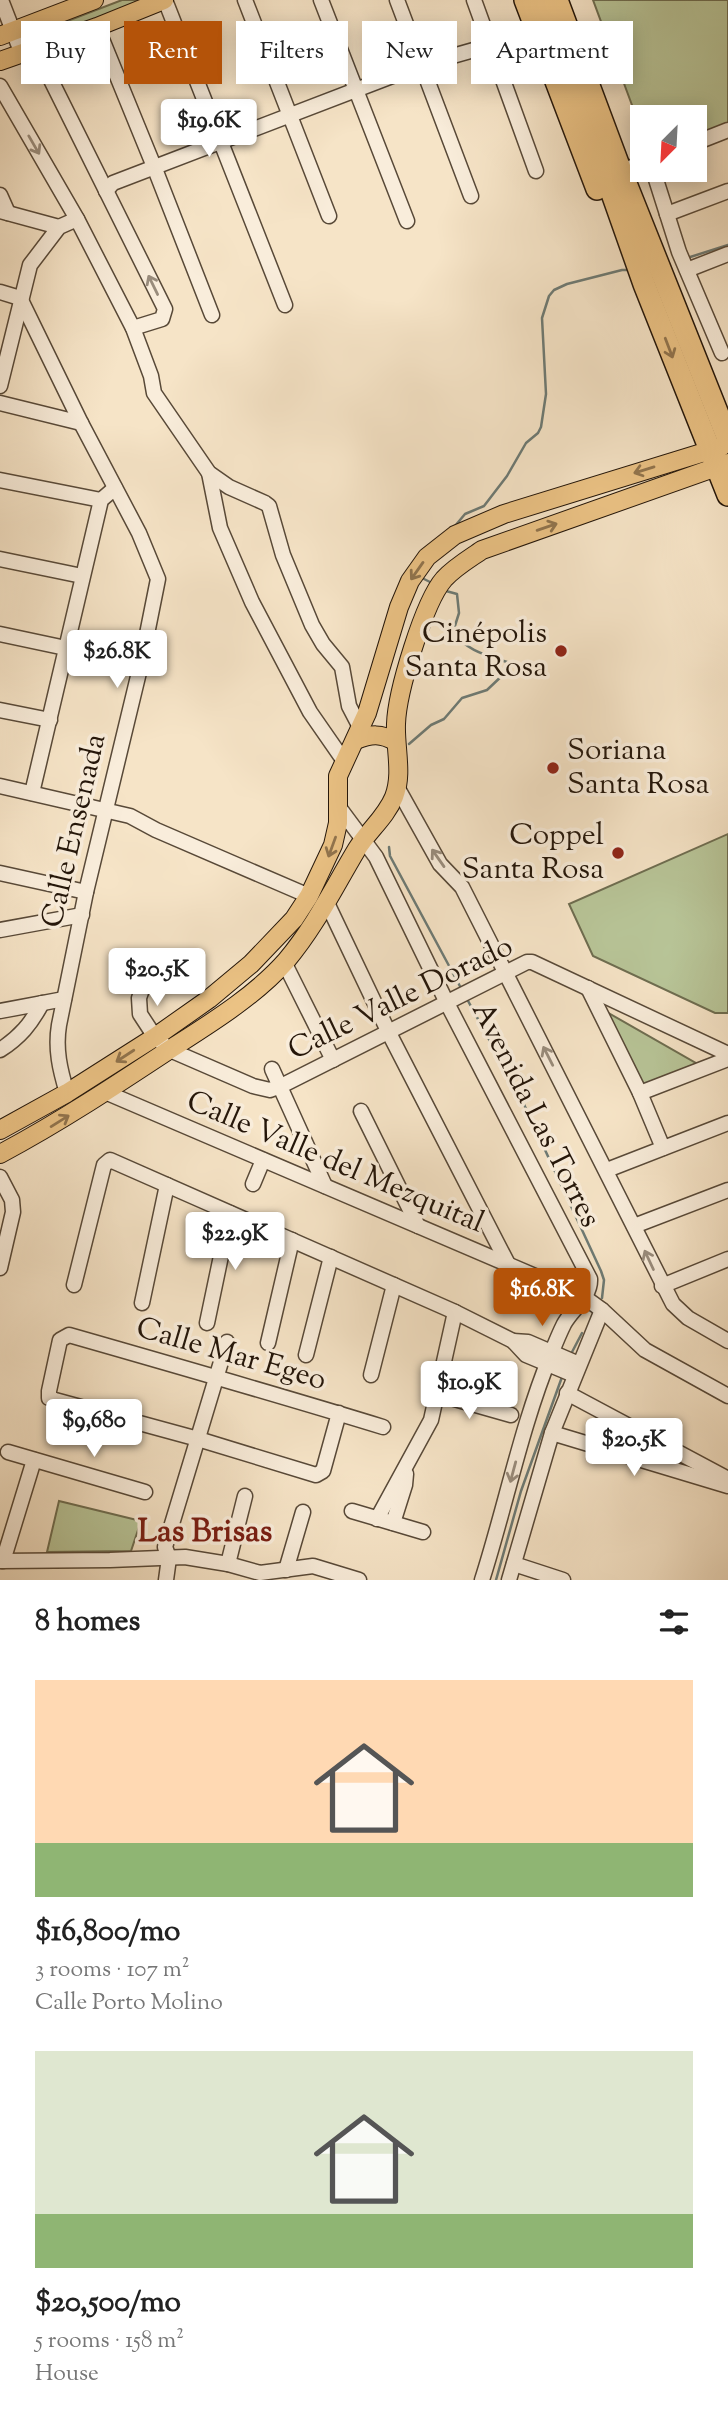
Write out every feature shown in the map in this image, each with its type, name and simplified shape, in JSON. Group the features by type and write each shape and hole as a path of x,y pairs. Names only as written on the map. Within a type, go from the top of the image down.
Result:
{"highway":[{"path":"525,0 533,21"},
{"path":"541,0 551,21"},
{"path":"557,0 563,21"},
{"path":"571,0 630,138"},
{"path":"556,84 617,238 648,260"},
{"path":"582,84 648,260 723,417 722,453 728,495"},
{"path":"645,182 656,233 644,284 722,453"}],"main road":[{"path":"8,33 94,0"},
{"path":"110,22 165,0"},
{"path":"0,61 21,54"},
{"path":"0,1129 67,1093 155,1037 209,999 280,936 309,896 333,845 338,823 338,776 358,735 399,607 417,570 442,544 455,534 504,514 722,453"},
{"path":"0,1154 52,1126 240,1001 284,962 313,927 364,838 389,806 397,787 397,710 418,633 429,602 443,580 482,550 722,453"},
{"path":"358,735 380,735 396,742"}],"street":[{"path":"1,0 8,33 21,52"},
{"path":"165,0 285,305"},
{"path":"245,0 329,216"},
{"path":"321,0 407,221"},
{"path":"397,0 405,21"},
{"path":"474,0 482,21"},
{"path":"110,59 212,314"},
{"path":"53,84 164,309 162,319 133,328"},
{"path":"106,191 113,183 370,84"},
{"path":"428,84 471,196"},
{"path":"505,84 537,171"},
{"path":"0,86 77,219 133,328 151,376 154,393 217,481 269,506 283,555 312,625 342,667 349,706 358,735"},
{"path":"707,138 728,130"},
{"path":"650,182 667,214 683,261 725,352 699,362"},
{"path":"667,214 728,191"},
{"path":"0,195 4,211 59,227"},
{"path":"0,386 30,265 59,227 77,219"},
{"path":"683,261 728,254"},
{"path":"0,292 20,298"},
{"name":"Calle Ensenada","path":"20,298 139,533 158,579 141,664 86,892 56,1041 67,1093"},
{"path":"0,403 81,423"},
{"path":"209,473 220,528 252,602 310,712 344,761"},
{"path":"0,480 102,500"},
{"path":"32,793 102,500 115,488"},
{"path":"0,559 82,576"},
{"path":"0,634 141,664"},
{"path":"0,709 50,720"},
{"path":"0,786 130,816 156,830 309,896"},
{"name":"Avenida Las Torres","path":"397,787 440,864 462,887 607,1170 662,1286 679,1312 728,1341"},
{"name":"Avenida Las Torres","path":"338,806 376,857 459,998 590,1279 584,1297"},
{"path":"0,873 86,892"},
{"path":"327,903 389,1032 509,1266"},
{"path":"0,930 82,915"},
{"path":"284,962 333,1060"},
{"name":"Calle Valle Dorado","path":"145,981 138,1007 155,1037 170,1050 253,1086 270,1090 527,962 728,1054"},
{"path":"587,988 640,1093 663,1148"},
{"path":"0,1011 64,999"},
{"path":"0,1050 16,1040 30,1026 42,1003"},
{"path":"640,1093 728,1059"},
{"path":"272,1069 326,1186"},
{"name":"Calle Valle del Mezquital","path":"105,1092 584,1297"},
{"path":"361,1111 418,1226"},
{"path":"607,1170 728,1123"},
{"path":"74,1285 106,1162 110,1160 513,1340 528,1342 564,1364"},
{"path":"253,1184 263,1160"},
{"path":"0,1177 12,1200 13,1212 0,1268"},
{"path":"142,1303 167,1185"},
{"path":"634,1226 728,1190"},
{"path":"207,1323 230,1213"},
{"path":"268,1343 292,1240"},
{"path":"306,1355 331,1257"},
{"path":"662,1286 725,1263"},
{"path":"371,1375 394,1285"},
{"path":"509,1580 552,1433 567,1393 564,1364 565,1322 584,1297 645,1350 728,1396"},
{"path":"482,1580 524,1429 564,1364 602,1310"},
{"path":"377,1519 431,1420 455,1312"},
{"name":"Calle Mar Egeo","path":"198,1439 49,1398 60,1340 69,1335 383,1427"},
{"path":"166,1580 169,1558 165,1547 227,1342"},
{"path":"567,1393 728,1479"},
{"path":"437,1394 511,1415"},
{"path":"198,1439 316,1475 323,1471 339,1413"},
{"path":"552,1433 728,1486"},
{"path":"8,1452 145,1492"},
{"path":"34,1460 2,1561 198,1558 260,1573 313,1566 359,1580"},
{"path":"394,1524 405,1485 406,1467"},
{"path":"228,1564 245,1496"},
{"path":"352,1511 423,1532"},
{"path":"286,1570 303,1512"},
{"path":"514,1564 563,1580"}],"green space":[{"path":"122,0 163,0 104,21 67,21"},
{"path":"593,0 728,0 728,126 707,134 707,105 632,105 624,84 633,84 633,21 601,21"},
{"path":"728,834 728,1013 715,1013 593,956 569,904"},
{"path":"598,1007 701,1066 647,1092"},
{"path":"59,1501 141,1521 131,1551 47,1552"}],"waterway":[{"path":"687,258 728,245"},
{"path":"455,526 465,514 484,506 507,476 526,443 541,427 546,394 542,318 549,296 554,290 567,284 629,270"},
{"path":"422,578 434,584"},
{"path":"409,744 431,725 444,719 462,698 487,690 506,672 507,662 471,648 453,632 459,613 457,594 446,591"},
{"path":"389,847 390,856 462,990"},
{"path":"467,999 521,1098 601,1271 604,1280 602,1298"},
{"path":"571,1354 582,1333"},
{"path":"496,1580 521,1491 562,1377"}],"place":[{"name":"Cinépolis Santa Rosa","path":"561,651"},
{"name":"Soriana Santa Rosa","path":"553,768"},
{"name":"Coppel Santa Rosa","path":"618,853"}],"district":[{"name":"Las Brisas","path":"205,1533"}]}
